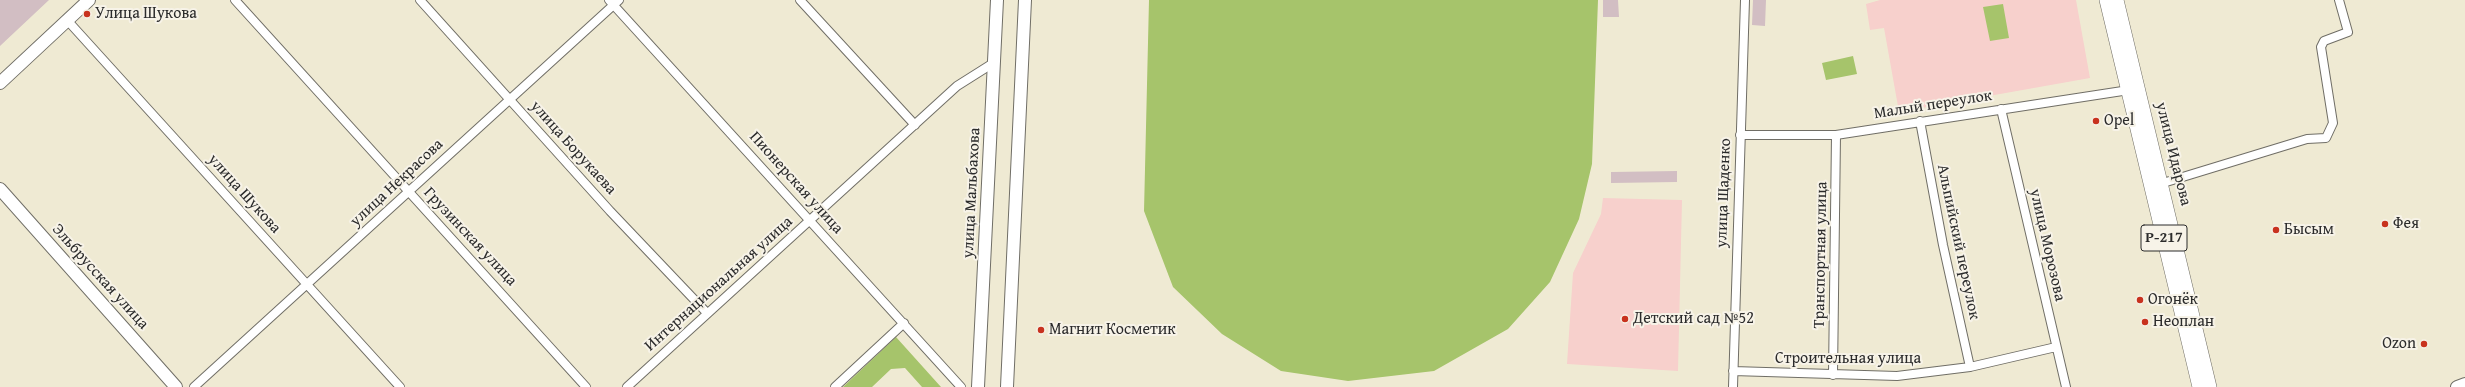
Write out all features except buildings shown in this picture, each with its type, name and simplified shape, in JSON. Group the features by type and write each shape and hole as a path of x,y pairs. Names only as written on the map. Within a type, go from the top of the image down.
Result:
{"main road":[{"path":"0,83 89,0"},
{"name":"улица Мальбахова","path":"978,387 997,0"},
{"path":"1007,387 1025,0"},
{"name":"улица Идарова","path":"2106,0 2129,90 2199,387"},
{"name":"улица Идарова","path":"2117,0 2163,184 2210,387"},
{"name":"Эльбрусская улица","path":"0,189 176,387"},
{"path":"2456,387 2465,384"}],"street":[{"name":"Грузинская улица","path":"235,0 586,387"},
{"name":"улица Борукаева","path":"420,0 510,98 610,211 707,313"},
{"path":"800,0 915,125"},
{"name":"улица Щаденко","path":"1733,387 1745,0"},
{"path":"2163,184 2308,139 2326,138 2333,123 2321,47 2324,41 2348,32 2339,0"},
{"name":"улица Некрасова","path":"194,387 614,2"},
{"name":"Пионерская улица","path":"614,2 961,387"},
{"name":"улица Шукова","path":"67,20 400,387"},
{"name":"Интернациональная улица","path":"627,387 957,86 994,62"},
{"name":"Малый переулок","path":"1740,136 1836,135 2001,108 2129,90"},
{"name":"улица Морозова","path":"2001,108 2066,387"},
{"name":"Альпийский переулок","path":"1920,121 1943,245 1970,367"},
{"name":"Транспортная улица","path":"1833,375 1836,135"},
{"path":"835,387 904,323"},
{"name":"Строительная улица","path":"1733,371 1897,376 1970,367 2056,347"}],"shaded area":[{"path":"0,0 49,0 0,46"},
{"path":"1603,0 1618,0 1619,17 1603,17"},
{"path":"1753,0 1766,0 1765,26 1752,25"},
{"path":"1880,0 2076,0 2090,78 1899,112 1884,28 1870,30 1866,4"},
{"path":"1677,171 1677,182 1611,183 1611,172"},
{"name":"Детский сад №52","path":"1603,198 1682,200 1678,371 1567,364 1573,273 1601,214"}],"green space":[{"path":"1149,0 1598,0 1592,164 1579,219 1550,282 1508,329 1434,371 1348,381 1281,371 1222,334 1173,287 1144,211"},
{"path":"2003,4 2009,38 1990,41 1983,7"},
{"path":"1853,56 1857,74 1826,80 1822,63"},
{"path":"896,337 941,387 922,387 905,368 891,369 872,387 843,387"}],"place":[{"name":"Улица Шукова","path":"87,14"},
{"name":"Opel","path":"2096,121"},
{"name":"Фея","path":"2385,224"},
{"name":"Бысым","path":"2276,230"},
{"name":"Огонёк","path":"2140,300"},
{"name":"Детский сад №52","path":"1625,319"},
{"name":"Неоплан","path":"2145,322"},
{"name":"Магнит Косметик","path":"1041,330"},
{"name":"Ozon","path":"2424,344"}]}
